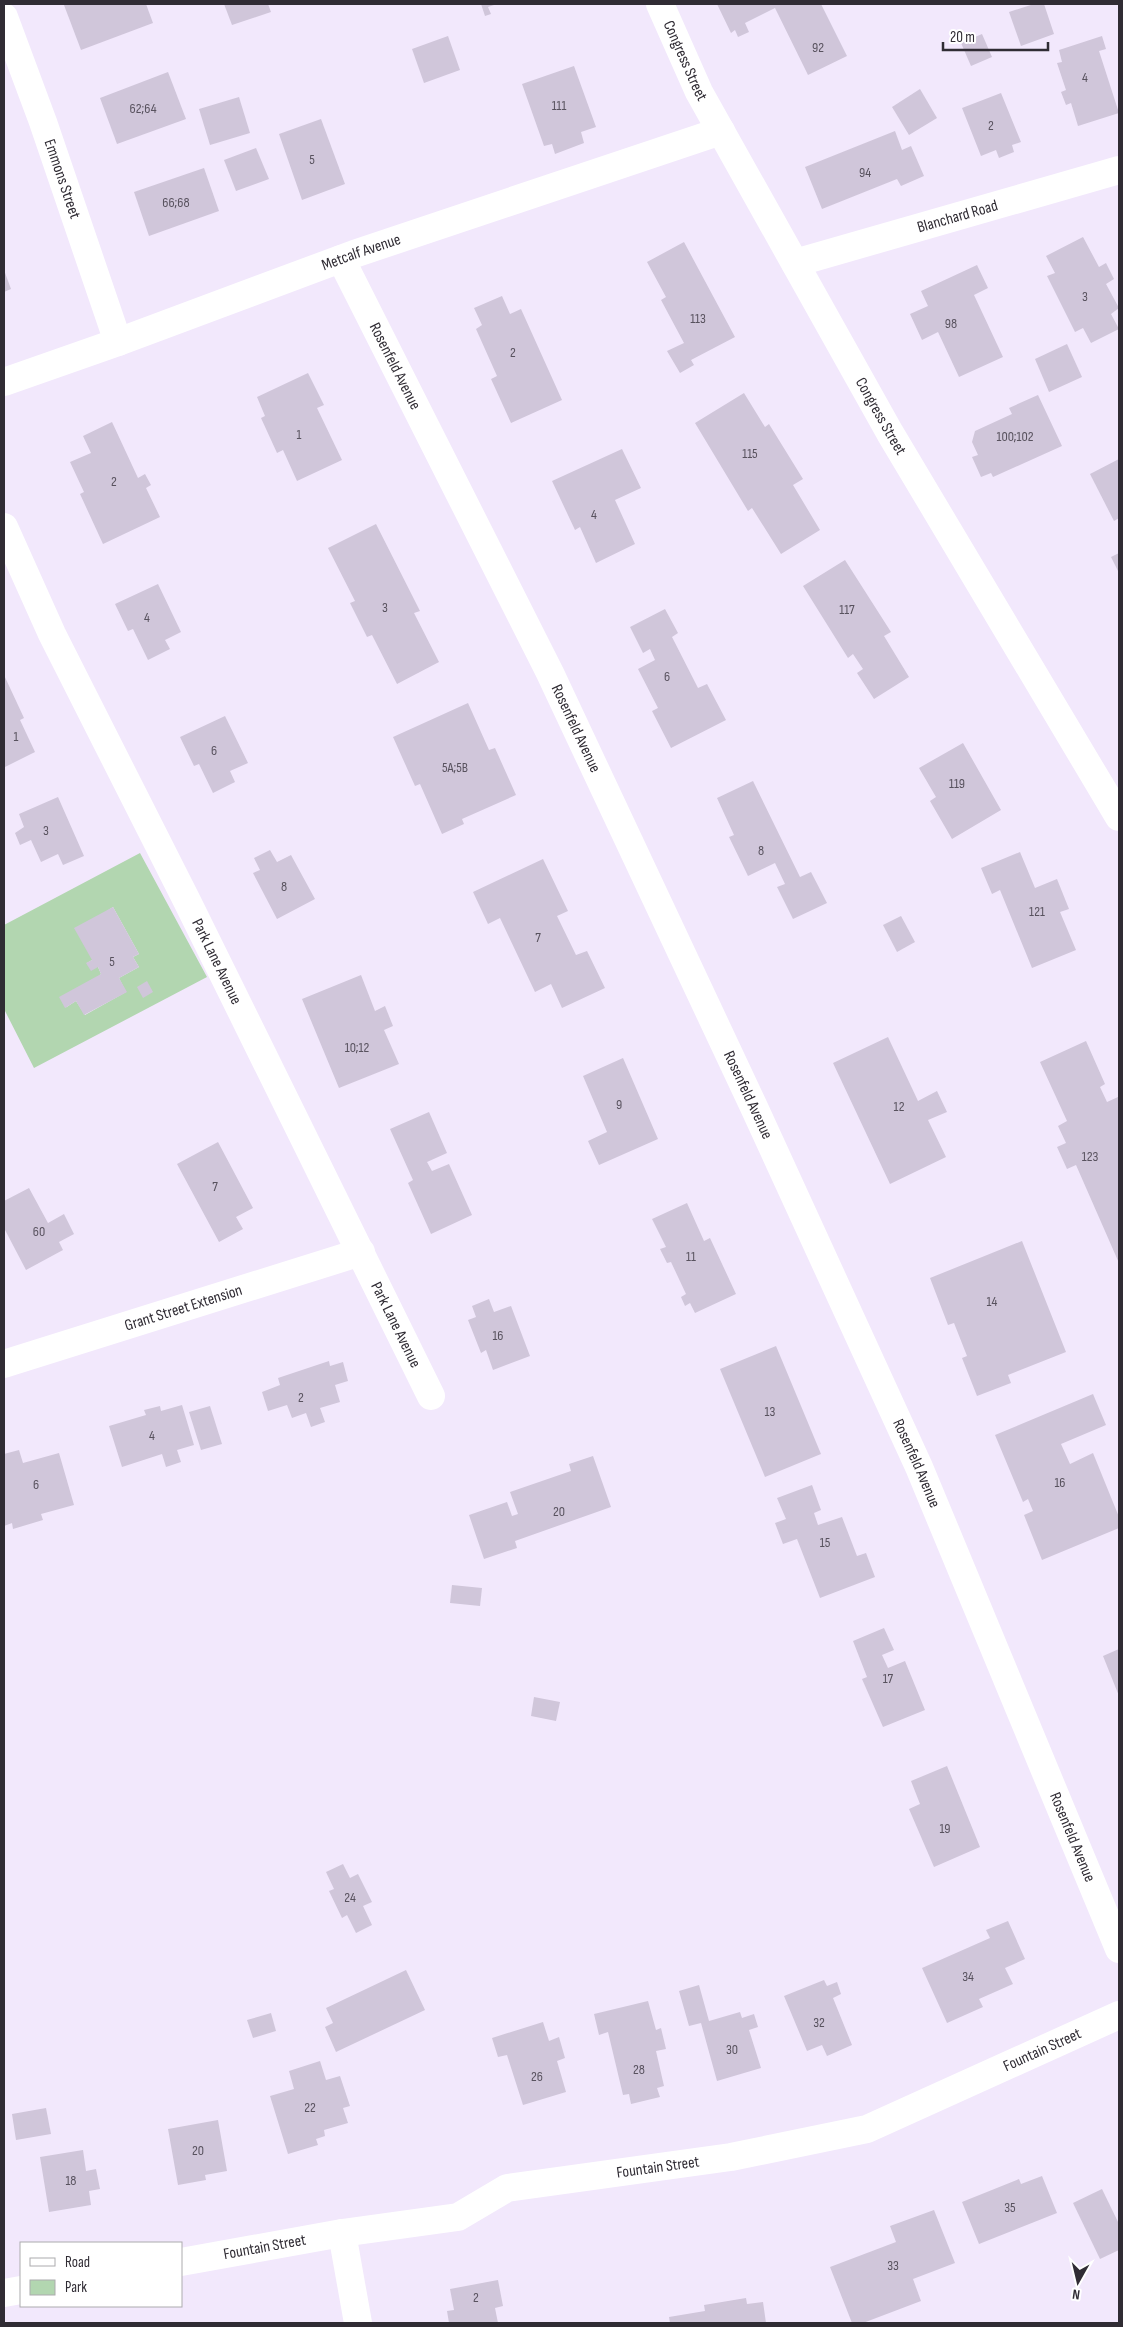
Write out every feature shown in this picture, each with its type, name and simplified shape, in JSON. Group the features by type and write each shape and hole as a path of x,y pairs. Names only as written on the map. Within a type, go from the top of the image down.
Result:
{"street":[{"name":"Congress Street","path":"660,4 698,92 890,433 1119,817"},
{"name":"Emmons Street","path":"4,17 43,122 118,342"},
{"name":"Metcalf Avenue","path":"4,382 118,342 341,259 721,131"},
{"name":"Blanchard Road","path":"795,263 1119,170"},
{"name":"Rosenfeld Avenue","path":"341,259 550,673 758,1114 918,1467 1119,1949"},
{"name":"Park Lane Avenue","path":"4,527 52,634 431,1396"},
{"name":"Grant Street Extension","path":"4,1364 361,1252"},
{"name":"Fountain Street","path":"182,2262 342,2233 458,2217 506,2188 731,2157 867,2129 1119,2015"},
{"path":"342,2233 358,2323"},
{"path":"4,2293 20,2290"}],"green space":[{"path":"140,853 207,977 34,1068 4,1009 4,925","holes":["113,907 139,954 133,957 139,967 119,978 126,992 85,1015 76,1001 65,1008 101,974 98,967 87,963 92,960 107,911"]}],"building":[{"path":"146,4 153,23 81,50 64,5"},
{"path":"224,4 268,4 271,12 232,25"},
{"path":"481,4 497,4 488,7 491,14 485,16"},
{"path":"717,4 821,4 847,56 808,75 775,8 745,23 749,32 738,37 735,30 731,33"},
{"path":"1034,4 1044,4 1054,34 1021,46 1009,12"},
{"path":"982,34 992,57 971,66 961,43"},
{"path":"448,36 460,70 424,83 412,49"},
{"path":"1102,36 1106,49 1099,51 1119,113 1078,126 1071,103 1066,105 1061,92 1066,90 1057,63 1062,62 1059,50"},
{"path":"574,66 596,127 581,132 584,143 555,154 552,144 544,146 522,84"},
{"path":"168,72 186,119 117,144 100,98"},
{"path":"920,89 937,118 909,135 892,107"},
{"path":"1001,93 1021,142 1012,145 1014,152 999,158 996,150 981,156 962,108"},
{"path":"239,97 250,133 210,145 199,109"},
{"path":"321,119 345,184 302,200 279,134"},
{"path":"895,131 902,150 911,146 924,176 901,186 897,179 822,209 805,167"},
{"path":"256,148 269,179 236,191 224,160"},
{"path":"204,168 219,211 149,236 134,192"},
{"path":"1083,237 1099,267 1106,263 1114,279 1106,284 1119,308 1111,314 1119,329 1091,343 1083,328 1075,332 1047,276 1055,273 1046,256"},
{"path":"684,242 735,337 691,360 694,365 680,373 667,351 684,343 661,300 666,297 647,262"},
{"path":"977,265 988,288 974,295 1003,357 959,377 938,332 922,340 910,314 928,306 921,291"},
{"path":"4,270 11,289 4,292"},
{"path":"502,296 510,314 521,309 562,400 511,423 491,379 497,376 476,329 482,325 474,308"},
{"path":"1067,344 1082,377 1049,392 1035,359"},
{"path":"308,373 324,405 317,408 342,460 297,481 283,450 277,453 261,418 265,416 257,397"},
{"path":"744,393 765,427 769,424 803,479 793,485 820,530 781,554 752,508 748,511 695,423"},
{"path":"1038,395 1062,446 993,477 991,473 981,477 972,457 978,455 972,442 975,431 1012,414 1009,408"},
{"path":"112,422 138,478 145,474 151,485 146,488 160,517 103,544 80,494 84,492 70,462 91,453 83,436"},
{"path":"622,449 641,488 615,500 635,544 596,563 580,527 575,530 552,481"},
{"path":"1119,459 1119,518 1114,521 1090,474"},
{"path":"376,524 420,611 414,613 439,662 397,684 372,635 367,637 350,603 355,601 328,548"},
{"path":"1119,553 1119,573 1111,557"},
{"path":"845,560 891,632 884,636 909,677 874,699 857,673 863,669 853,654 848,658 803,586"},
{"path":"158,584 181,632 165,640 170,649 148,660 133,629 128,631 115,604"},
{"path":"665,609 678,633 672,637 698,688 707,684 726,720 671,748 652,711 658,708 638,669 655,660 650,649 643,653 630,627"},
{"path":"4,675 24,718 20,720 35,752 5,767"},
{"path":"468,703 489,750 495,748 516,795 462,819 464,824 442,834 420,784 415,786 393,737"},
{"path":"225,716 248,763 230,771 235,782 213,793 199,764 194,766 180,737"},
{"path":"963,743 1001,810 952,839 930,801 936,797 919,768"},
{"path":"753,781 800,877 811,872 827,903 793,919 777,887 785,884 775,863 748,876 729,837 734,835 717,798"},
{"path":"58,797 84,856 63,865 58,854 41,862 31,840 20,845 15,833 24,827 19,814"},
{"path":"270,850 277,862 291,855 315,899 277,919 253,873 260,870 254,858"},
{"path":"1020,852 1035,888 1057,879 1069,909 1060,912 1076,950 1032,968 1000,890 992,894 981,868"},
{"path":"543,859 568,911 557,916 576,955 587,951 605,988 562,1008 551,984 535,992 500,918 488,924 473,892"},
{"path":"113,907 139,954 133,957 139,967 119,978 127,992 84,1015 76,1001 65,1008 59,997 101,974 98,967 91,971 86,963 92,960 74,928"},
{"path":"901,916 915,942 897,952 883,925"},
{"path":"361,975 375,1011 385,1006 393,1026 384,1030 399,1064 339,1088 302,999"},
{"path":"147,981 153,992 143,998 137,987"},
{"path":"888,1037 918,1101 937,1091 947,1112 928,1120 946,1157 890,1184 833,1063"},
{"path":"1086,1041 1105,1084 1100,1087 1107,1102 1118,1097 1119,1100 1119,1263 1076,1165 1067,1169 1057,1147 1066,1143 1058,1126 1067,1121 1040,1062"},
{"path":"623,1058 658,1139 599,1165 588,1141 607,1132 583,1076"},
{"path":"429,1112 447,1153 427,1162 432,1171 449,1164 472,1215 431,1234 408,1183 413,1180 390,1129"},
{"path":"218,1142 253,1208 236,1217 243,1229 219,1242 177,1164"},
{"path":"29,1188 48,1223 64,1214 74,1234 59,1242 63,1250 26,1270 4,1228 4,1201"},
{"path":"687,1203 704,1241 710,1238 736,1294 695,1313 690,1303 685,1306 681,1297 686,1294 671,1262 667,1263 660,1249 666,1247 652,1219"},
{"path":"1022,1241 1066,1352 1008,1375 1011,1383 977,1396 962,1358 967,1356 954,1323 948,1325 930,1278"},
{"path":"489,1299 494,1312 511,1306 530,1356 493,1370 486,1350 481,1353 468,1320 476,1317 472,1306"},
{"path":"776,1346 821,1454 765,1477 720,1369"},
{"path":"329,1361 330,1366 343,1362 348,1381 335,1385 340,1402 320,1408 325,1422 311,1427 306,1413 292,1418 287,1405 268,1411 262,1392 280,1385 278,1378"},
{"path":"1093,1394 1106,1425 1061,1444 1070,1464 1093,1453 1119,1517 1119,1528 1042,1560 1024,1515 1033,1511 1028,1499 1023,1502 995,1435"},
{"path":"182,1405 194,1445 177,1450 181,1462 166,1467 162,1454 122,1467 109,1426 146,1415 144,1410 160,1406 161,1411"},
{"path":"210,1406 222,1444 201,1450 189,1412"},
{"path":"19,1450 23,1463 59,1453 74,1505 41,1514 43,1520 13,1529 12,1523 4,1526 4,1454"},
{"path":"593,1456 611,1507 515,1541 517,1548 484,1559 469,1515 507,1502 512,1516 518,1514 510,1492 571,1471 569,1464"},
{"path":"812,1485 821,1510 814,1513 818,1525 842,1517 857,1556 866,1553 875,1577 820,1598 797,1539 783,1544 775,1523 786,1519 777,1498"},
{"path":"452,1585 482,1588 480,1606 450,1603"},
{"path":"884,1628 894,1650 882,1655 888,1668 905,1661 925,1710 883,1727 862,1679 867,1677 853,1641"},
{"path":"1119,1649 1119,1696 1103,1656"},
{"path":"534,1697 560,1702 556,1721 531,1716"},
{"path":"947,1766 980,1847 934,1867 909,1809 920,1804 911,1781"},
{"path":"343,1864 350,1878 358,1874 372,1902 363,1906 372,1925 356,1933 347,1915 342,1918 329,1891 334,1889 326,1872"},
{"path":"1008,1921 1025,1959 1005,1968 1013,1984 979,1999 983,2007 947,2023 922,1968 990,1938 986,1930"},
{"path":"406,1970 425,2010 336,2052 325,2027 333,2023 326,2008"},
{"path":"824,1980 827,1986 837,1982 841,1994 833,1998 852,2045 827,2056 822,2045 807,2051 784,1996"},
{"path":"699,1985 709,2021 740,2012 742,2018 754,2014 758,2027 749,2030 761,2068 717,2081 701,2023 689,2026 679,1991"},
{"path":"648,2001 656,2030 661,2028 666,2049 656,2051 664,2086 657,2088 660,2097 631,2104 629,2094 623,2095 608,2032 599,2035 594,2014"},
{"path":"271,2013 276,2031 253,2038 247,2020"},
{"path":"543,2022 549,2041 559,2037 565,2058 557,2061 566,2092 523,2105 507,2055 498,2057 492,2038"},
{"path":"320,2061 326,2080 340,2076 350,2106 343,2108 348,2123 324,2130 325,2136 316,2139 318,2145 288,2154 270,2096 294,2089 289,2071"},
{"path":"46,2108 51,2134 16,2140 12,2114"},
{"path":"218,2120 227,2171 205,2175 206,2180 178,2185 168,2129"},
{"path":"83,2150 86,2171 96,2169 100,2189 89,2191 91,2205 49,2212 40,2157"},
{"path":"1042,2176 1057,2213 979,2244 962,2202 1019,2179 1021,2184"},
{"path":"1102,2189 1119,2224 1119,2250 1100,2259 1073,2203"},
{"path":"934,2210 955,2263 913,2279 921,2301 863,2323 852,2323 830,2267 896,2242 890,2226"},
{"path":"498,2280 503,2306 495,2308 498,2323 449,2323 447,2311 454,2310 450,2289"},
{"path":"746,2298 747,2304 763,2302 766,2323 670,2323 669,2317 705,2311 704,2305"}]}
